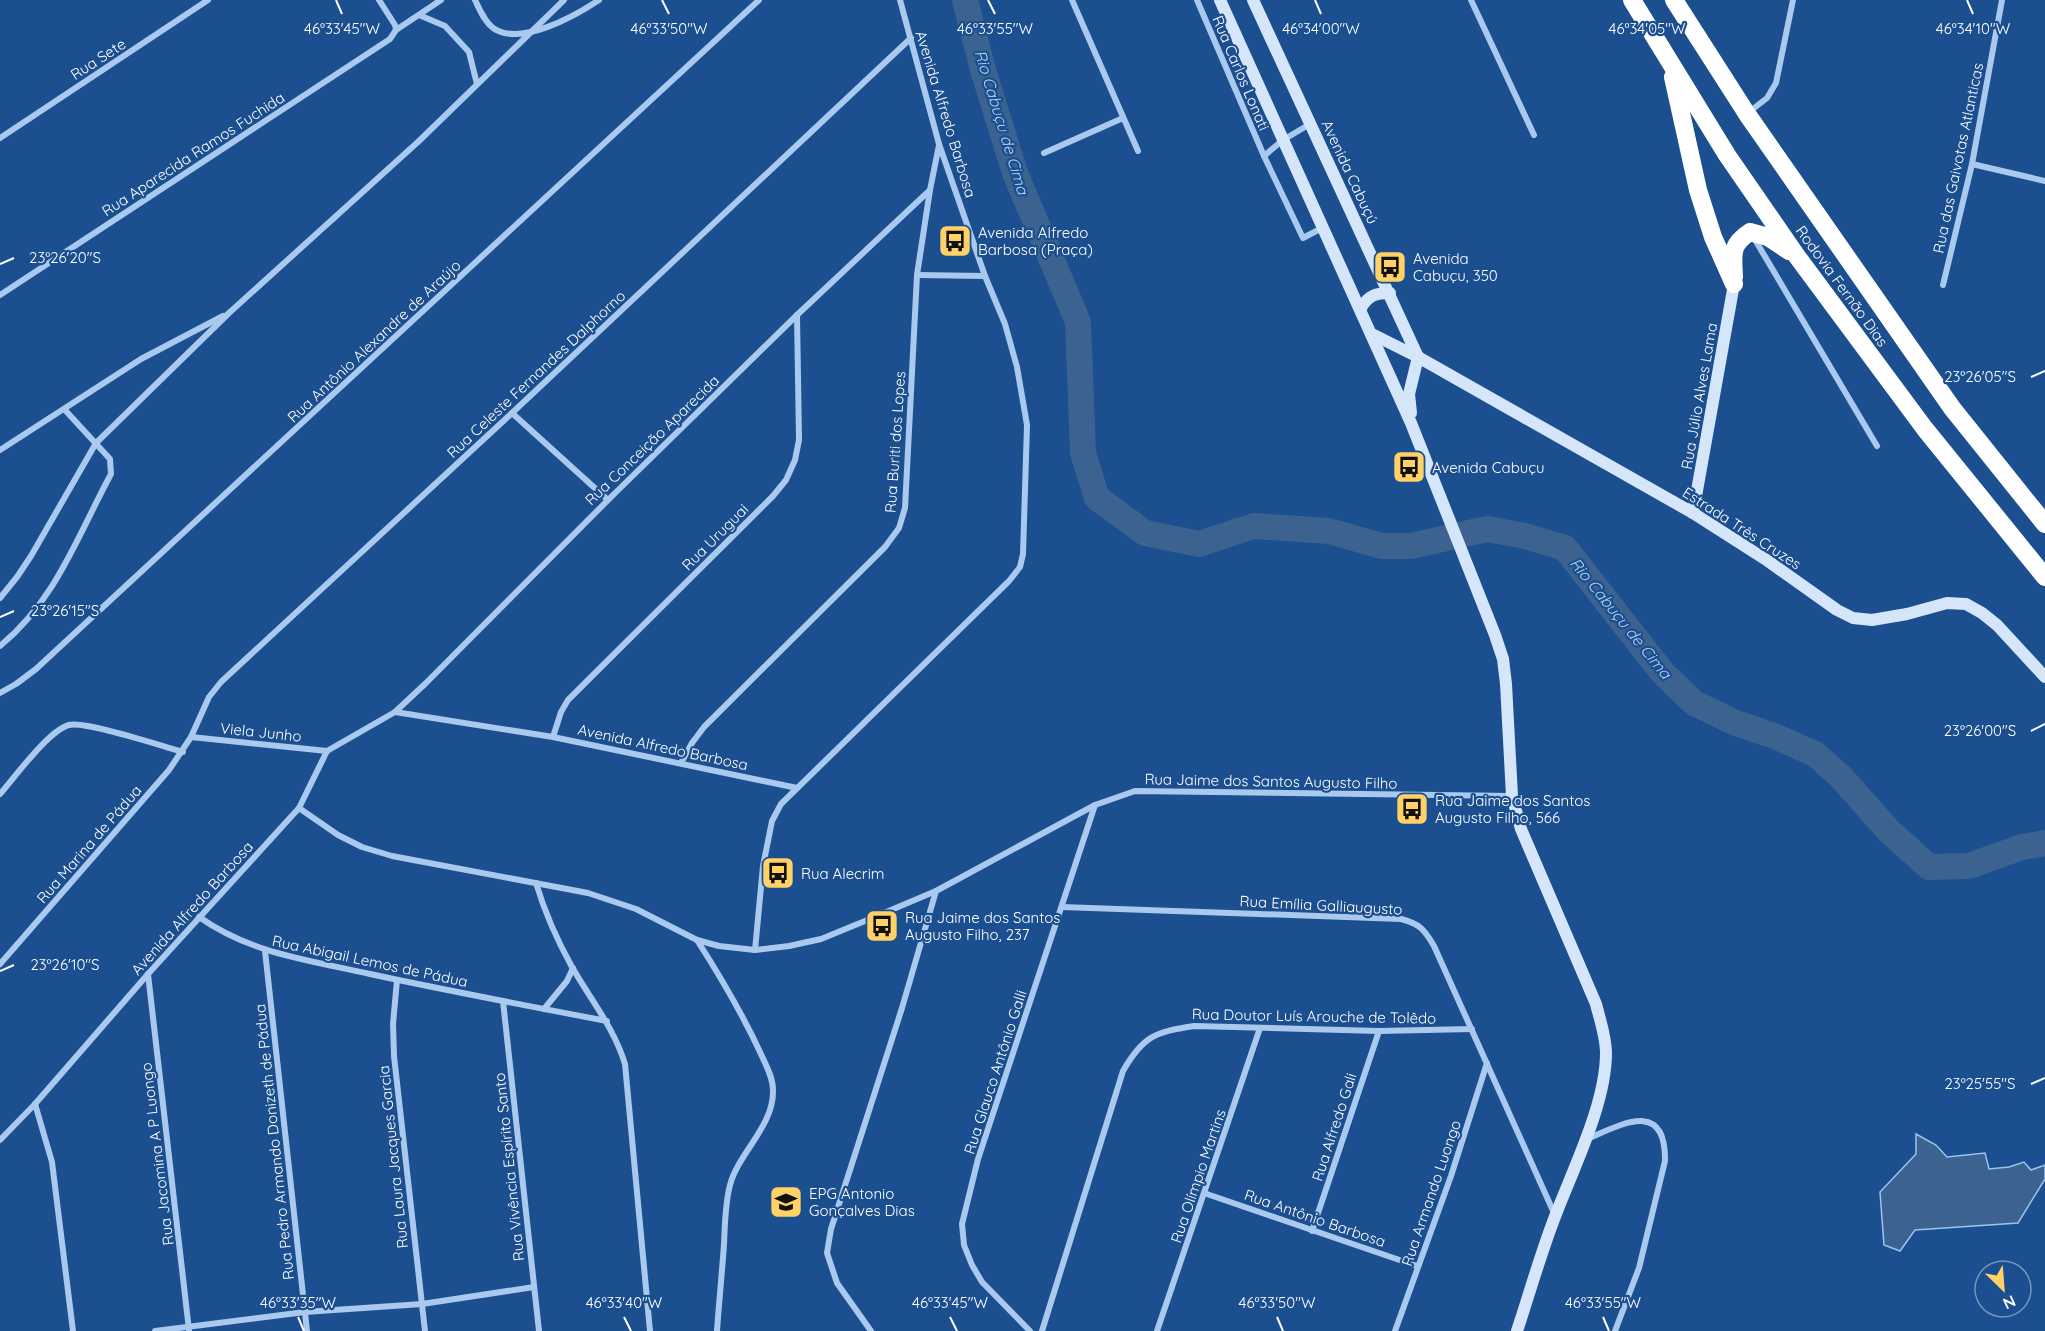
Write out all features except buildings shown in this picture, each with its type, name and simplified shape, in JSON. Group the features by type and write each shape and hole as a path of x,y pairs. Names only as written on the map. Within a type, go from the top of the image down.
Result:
{"highway":[{"name":"Rodovia Fernão Dias","path":"1632,0 1727,155 1796,255 1925,429 2045,577"},
{"name":"Rodovia Fernão Dias","path":"1674,0 1747,114 1952,408 2045,524"},
{"path":"1667,56 1680,104 1698,190 1713,237 1734,284"},
{"path":"1734,284 1734,247 1750,232 1768,237 1796,255"}],"main road":[{"path":"1220,0 1361,308 1466,559 1503,659 1512,796 1521,830 1596,1004 1603,1030 1606,1052 1604,1081 1586,1139 1555,1216 1517,1331"},
{"name":"Avenida Cabuçú","path":"1253,0 1418,357"},
{"name":"Rua Júlio Alves Lama","path":"1693,513 1734,284"},
{"path":"1361,308 1367,298 1379,293 1390,293"},
{"name":"Estrada Três Cruzes","path":"1372,334 1418,357 1693,513 1768,561 1837,610 1853,618 1872,620 1907,614 1947,603 1966,604 1997,625 2045,677"},
{"path":"1398,347 1407,342 1408,335"},
{"path":"1411,423 1409,394 1418,357"}],"street":[{"name":"Rua Sete","path":"0,138 208,0"},
{"path":"379,0 395,24 396,30"},
{"name":"Rua Aparecida Ramos Fuchida","path":"0,296 390,39 396,30 441,0"},
{"path":"475,0 482,15 494,28 513,34 532,33 585,10 598,0"},
{"path":"0,598 17,578 31,556 96,443 229,313 411,149 564,0"},
{"name":"Rua Antônio Alexandre de Araújo","path":"0,693 36,669 759,0"},
{"name":"Avenida Alfredo Barbosa","path":"395,712 553,737 797,788 1009,581 1020,567 1023,554 1027,425 1017,367 1005,324 985,276 939,144 900,0"},
{"path":"1072,0 1138,152"},
{"name":"Rua Carlos Lonati","path":"1197,0 1264,156 1304,238 1324,227"},
{"path":"1472,0 1534,135"},
{"path":"1747,114 1767,98 1776,83 1793,0"},
{"name":"Rua das Gaivotas Atlanticas","path":"1943,285 1972,164 2002,0"},
{"path":"419,15 445,26 469,52 477,84"},
{"name":"Rua Celeste Fernandes Dalphorno","path":"191,737 210,697 221,682 512,413 911,38"},
{"path":"1044,153 1123,118"},
{"name":"Rua Carlos Lonati","path":"1264,156 1283,140 1311,124"},
{"name":"Rua Buriti dos Lopes","path":"681,763 704,727 885,548 899,528 905,508 918,275 939,144"},
{"path":"1972,164 2045,181"},
{"name":"Rua Conceição Aparecida","path":"395,712 797,315 930,190"},
{"path":"1750,232 1877,446"},
{"path":"918,275 985,276"},
{"path":"0,450 141,359 229,313"},
{"name":"Rua Uruguai","path":"553,737 561,712 568,700 773,496 786,480 795,460 799,440 797,315"},
{"path":"0,646 14,635 43,602 66,567 111,474 110,459 64,410"},
{"path":"512,413 608,500"},
{"path":"327,751 395,712"},
{"path":"0,794 51,736 69,725 88,726 183,752"},
{"name":"Viela Junho","path":"191,737 327,751"},
{"name":"Rua Marina de Pádua","path":"0,964 169,770 191,737"},
{"name":"Avenida Alfredo Barbosa","path":"0,1140 299,808 327,751"},
{"path":"755,950 763,866 772,820 781,804 797,788"},
{"name":"Rua Jaime dos Santos Augusto Filho","path":"299,808 338,835 363,847 392,856 588,893 636,909 697,940 719,946 755,950 821,939 936,891 1095,805 1135,791 1512,796"},
{"name":"Rua Glauco Antônio Galli","path":"1030,1331 996,1298 972,1265 964,1245 962,1224 978,1159 1095,805"},
{"path":"536,883 544,909 573,968 619,1043 625,1064 650,1331"},
{"path":"871,1331 837,1283 827,1253 831,1229 895,1033 936,891"},
{"name":"Rua Emília Galliaugusto","path":"1062,907 1401,919 1416,923 1434,946 1555,1216"},
{"name":"Rua Abigail Lemos de Pádua","path":"199,917 220,932 265,951 397,980 607,1021"},
{"path":"697,940 725,984 752,1035 768,1070 773,1089 772,1104 765,1122 738,1163 730,1184 726,1206 717,1331"},
{"name":"Rua Pedro Armando Donizeth de Pádua","path":"265,951 307,1331"},
{"path":"544,1009 567,981 573,968"},
{"name":"Rua Jacomina A P Luongo","path":"148,974 189,1329"},
{"name":"Rua Laura Jacques Garcia","path":"397,980 393,1024 394,1056 425,1331"},
{"name":"Rua Vivência Espírito Santo","path":"503,1001 539,1331"},
{"name":"Rua Doutor Luís Arouche de Tolêdo","path":"1042,1331 1123,1071 1135,1050 1152,1037 1172,1029 1194,1026 1379,1031 1472,1029"},
{"name":"Rua Olímpio Martins","path":"1157,1331 1260,1028"},
{"name":"Rua Alfredo Gali","path":"1312,1231 1379,1031"},
{"name":"Rua Armando Luongo","path":"1395,1331 1451,1176 1488,1063"},
{"path":"34,1104 52,1162 73,1331"},
{"path":"1586,1139 1634,1120 1650,1122 1661,1132 1665,1145 1665,1161 1639,1268 1615,1331"},
{"name":"Rua Antônio Barbosa","path":"1204,1193 1417,1266"},
{"path":"1548,1199 1561,1202"},
{"path":"156,1331 189,1329 305,1312 422,1304 534,1287"}],"water":[{"path":"1916,1134 1936,1145 1947,1157 1985,1153 1989,1169 2009,1167 2024,1162 2031,1170 2045,1165 2045,1179 2018,1223 1915,1230 1900,1251 1884,1245 1880,1192 1916,1154"}],"waterway":[{"name":"Rio Cabuçu de Cima","path":"965,0 983,70 1015,173 1078,322 1083,453 1097,498 1145,533 1199,544 1254,526 1329,531 1382,546 1411,546 1487,529 1525,536 1565,548 1662,672 1694,703 1736,723 1777,737 1815,754 1841,777 1889,831 1929,867 1969,866 2022,847 2045,843"}],"place":[{"name":"Avenida Alfredo Barbosa (Praça)","path":"955,241"},
{"name":"Avenida Cabuçu, 350","path":"1390,267"},
{"name":"Avenida Cabuçu","path":"1409,467"},
{"name":"Rua Jaime dos Santos Augusto Filho, 566","path":"1412,809"},
{"name":"Rua Alecrim","path":"778,873"},
{"name":"Rua Jaime dos Santos Augusto Filho, 237","path":"882,926"},
{"name":"EPG Antonio Gonçalves Dias","path":"786,1202"}]}
